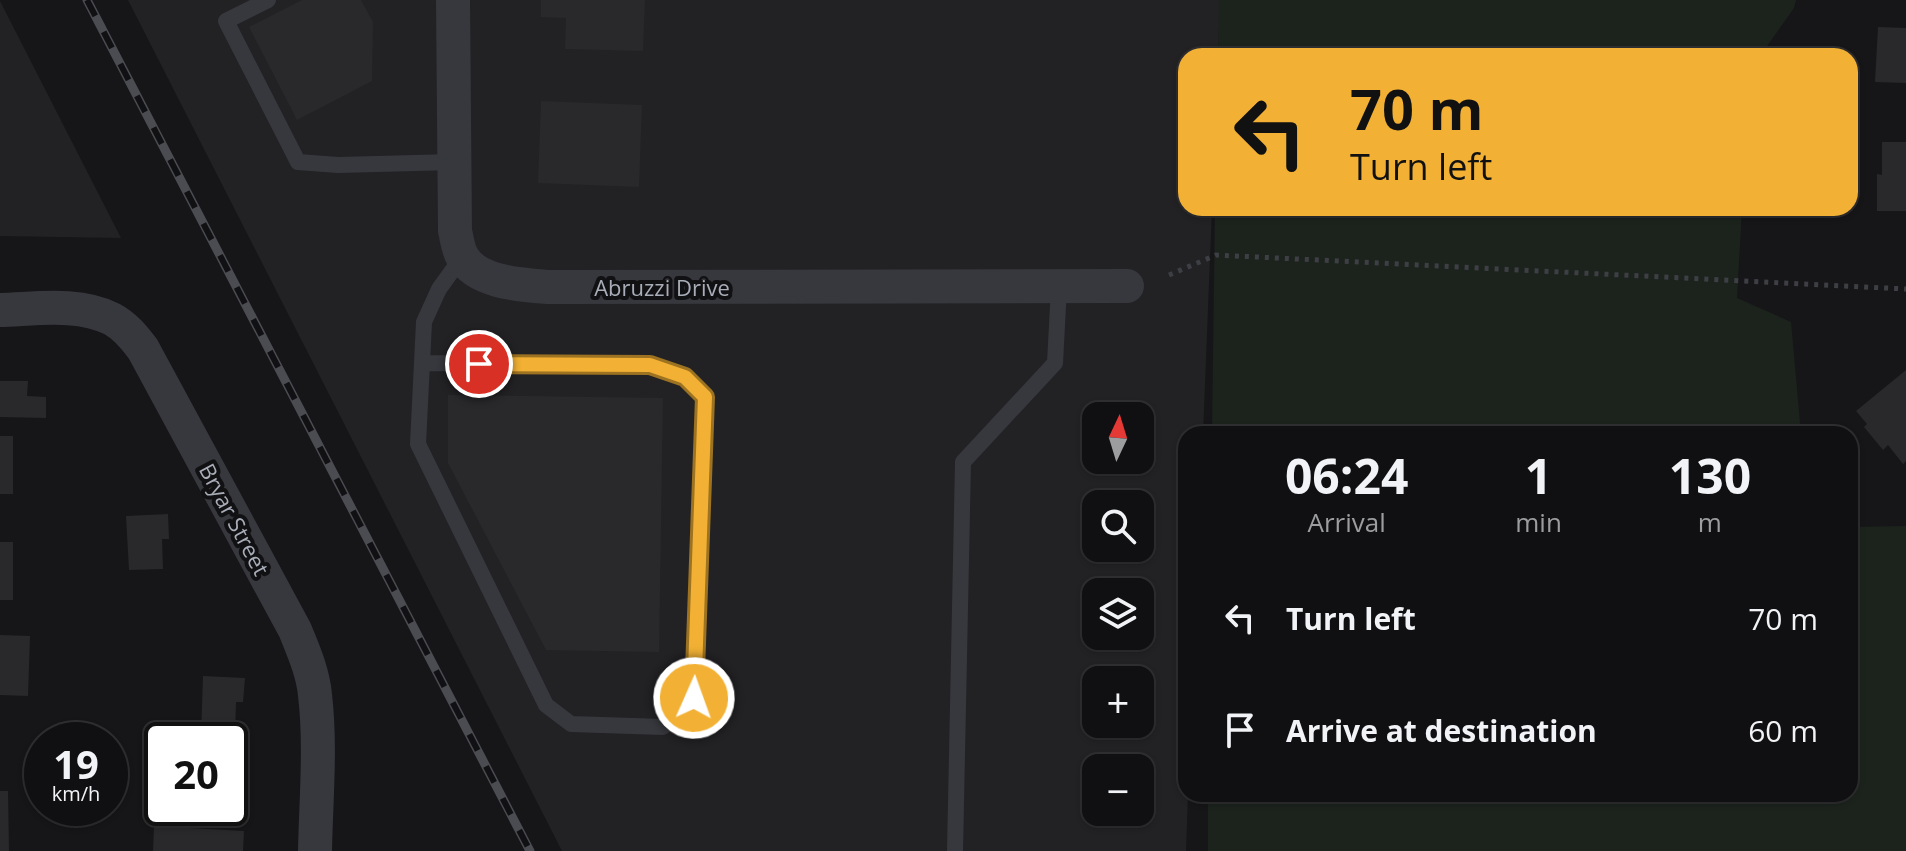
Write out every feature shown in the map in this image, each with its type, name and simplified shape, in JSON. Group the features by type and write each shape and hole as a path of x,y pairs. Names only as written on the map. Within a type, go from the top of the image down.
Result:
{"street":[{"path":"453,0 455,231 462,257"},
{"name":"Abruzzi Drive","path":"462,257 476,271 510,284 549,287 1127,286"},
{"name":"Bryar Street","path":"0,310 71,308 92,311 113,319 130,332 143,349 287,615 307,660 315,693 315,851"}],"lane":[{"path":"268,0 226,21 298,162 338,165 454,162"},
{"path":"422,363 650,365 685,377 705,397 694,698 663,727 571,724 546,705 418,444 424,322 439,289 462,257"},
{"path":"955,851 963,462 1055,363 1059,287"}],"path":[{"path":"1169,275 1216,255 1906,289"}],"shaded area":[{"path":"128,0 1220,0 1218,48 1178,48 1178,216 1212,216 1203,426 1178,426 1178,802 1188,802 1186,851 562,851"},
{"path":"1219,0 1796,0 1794,8 1766,48 1218,48"},
{"path":"0,1 121,238 0,236"},
{"path":"1215,216 1742,216 1737,298 1791,322 1800,426 1212,426"},
{"path":"1906,526 1906,851 1208,851 1208,802 1858,802 1858,527"}],"building":[{"path":"302,0 361,0 373,22 372,81 297,120 249,27"},
{"path":"541,0 645,0 643,51 565,49 566,18 541,17"},
{"path":"1878,27 1906,28 1906,83 1875,82"},
{"path":"541,101 642,105 639,187 538,183"},
{"path":"1882,142 1906,142 1906,211 1877,211 1877,174 1882,175"},
{"path":"1906,370 1906,461 1903,464 1888,445 1883,450 1864,427 1867,424 1856,411"},
{"path":"0,381 28,381 27,396 46,397 46,418 0,417"},
{"path":"448,395 663,398 659,652 546,650 448,463"},
{"path":"0,436 13,436 13,494 0,494"},
{"path":"168,514 169,539 162,539 163,569 129,570 126,516"},
{"path":"0,542 13,542 13,600 0,600"},
{"path":"0,635 30,636 28,696 0,695"},
{"path":"203,676 245,678 243,702 236,702 235,722 201,722"},
{"path":"0,791 8,791 9,851 0,851"},
{"path":"154,826 244,831 243,851 153,851"}],"railway":[{"path":"87,0 530,851"}],"route":[{"path":"479,364 650,365 685,377 705,397 694,698"}]}
